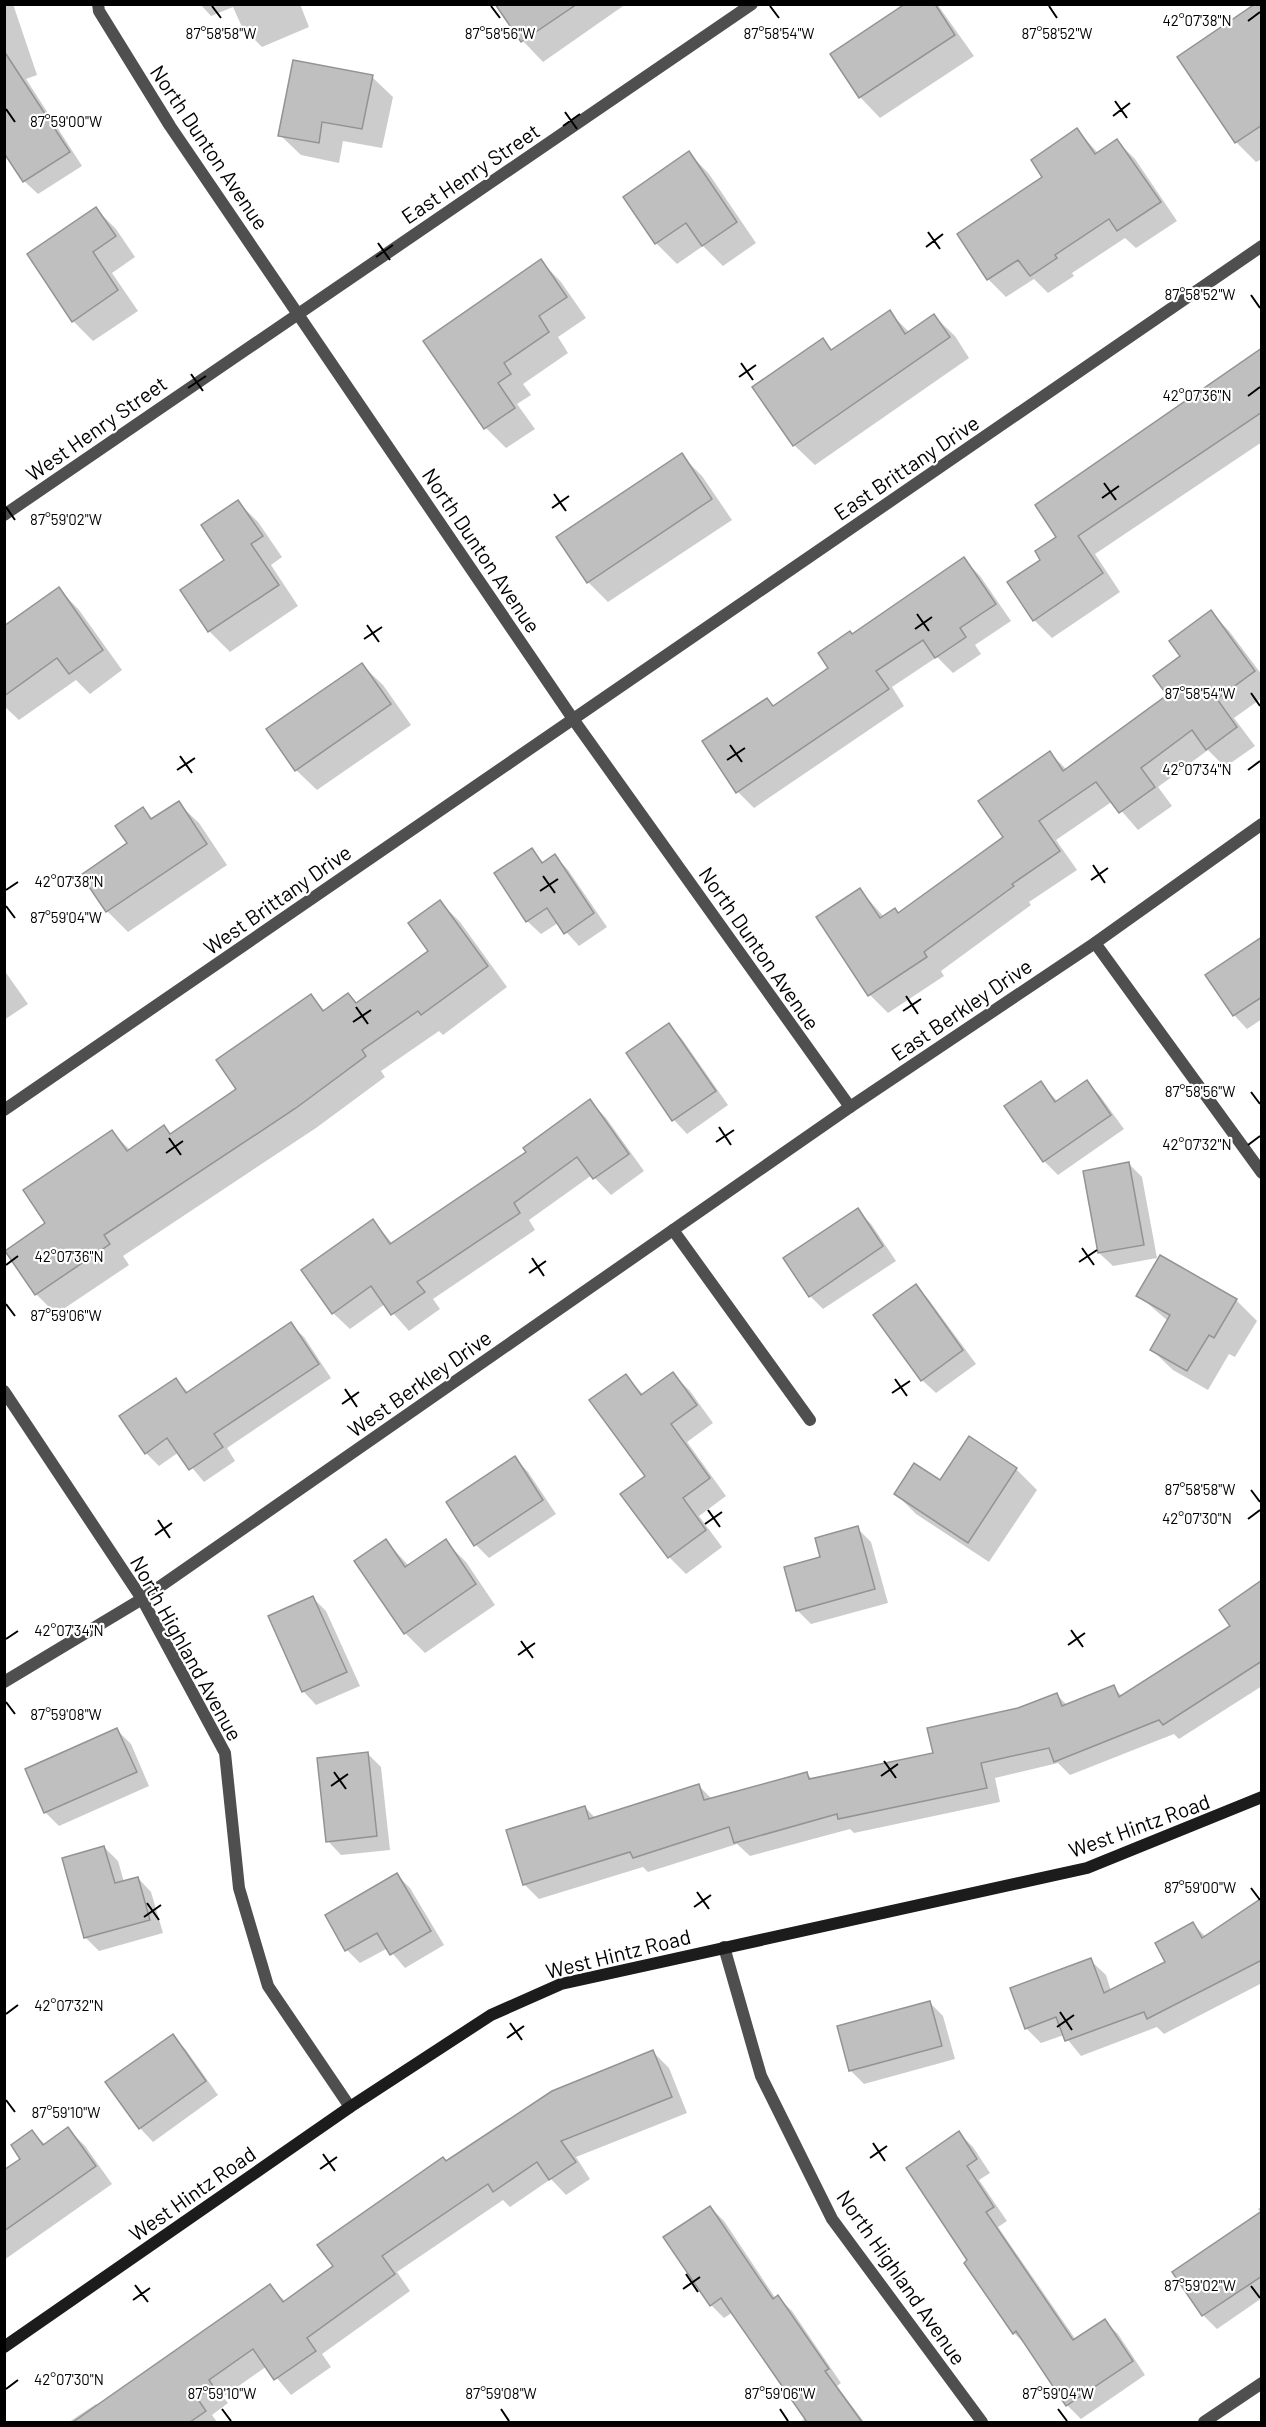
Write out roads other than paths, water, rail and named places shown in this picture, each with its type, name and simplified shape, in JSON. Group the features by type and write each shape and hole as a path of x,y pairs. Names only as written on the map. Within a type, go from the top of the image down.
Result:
{"street":[{"name":"North Dunton Avenue","path":"98,4 99,11 170,126 299,312 573,719 850,1107"},
{"name":"East Henry Street","path":"299,312 752,4"},
{"name":"East Brittany Drive","path":"573,719 1262,246"},
{"name":"West Henry Street","path":"4,515 299,312"},
{"name":"West Brittany Drive","path":"4,1110 573,719"},
{"name":"East Berkley Drive","path":"850,1107 1095,943 1262,824"},
{"path":"1095,943 1262,1173"},
{"name":"West Berkley Drive","path":"4,1682 142,1599 850,1107"},
{"path":"673,1230 810,1420"},
{"name":"North Highland Avenue","path":"4,1391 142,1599 225,1753 239,1888 268,1986 350,2107"},
{"name":"West Hintz Road","path":"4,2347 350,2107 491,2015 561,1984 1086,1868 1258,1800"},
{"name":"North Highland Avenue","path":"724,1947 761,2076 832,2219 982,2422"},
{"path":"1204,2422 1262,2383"}]}
